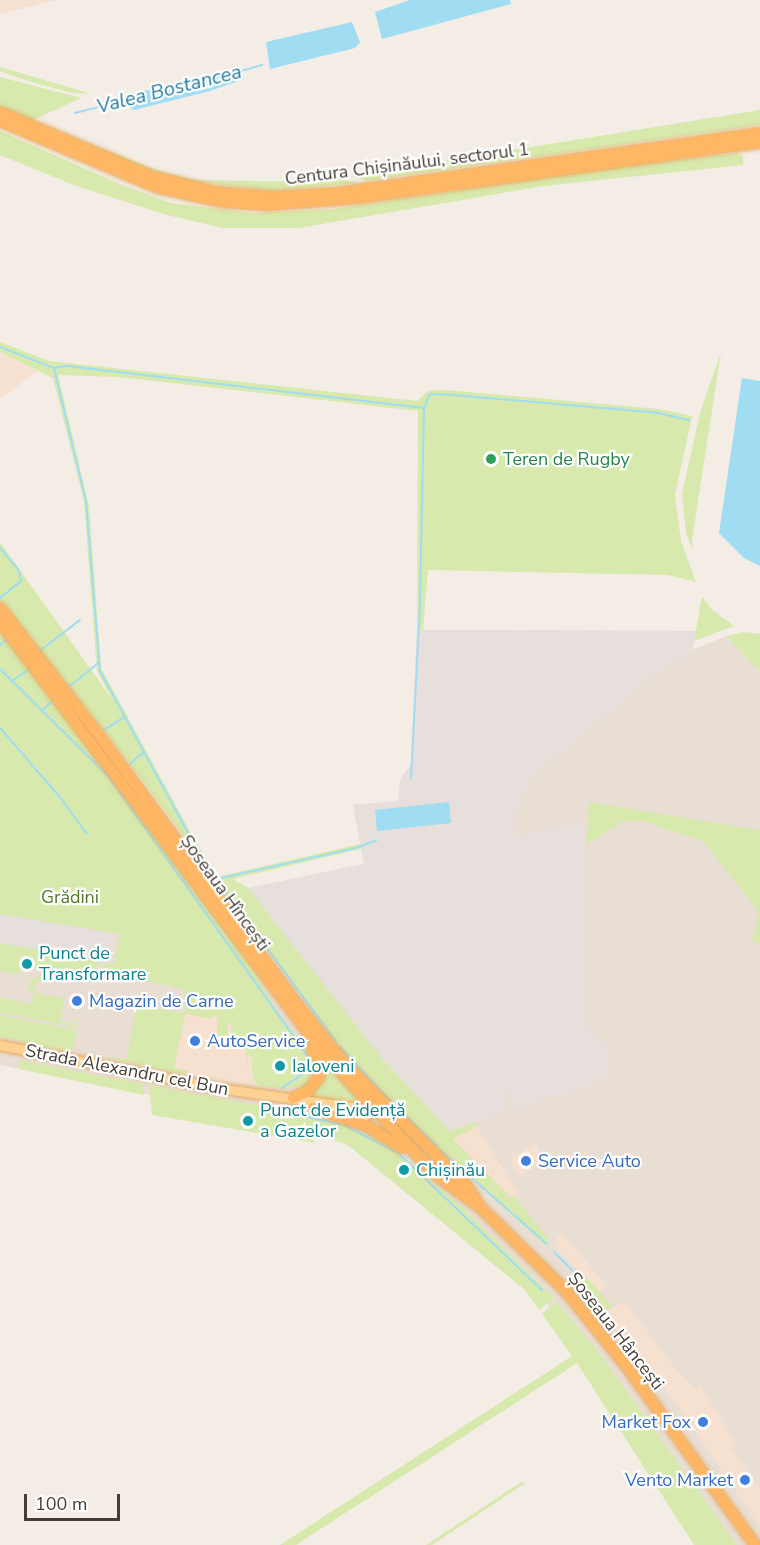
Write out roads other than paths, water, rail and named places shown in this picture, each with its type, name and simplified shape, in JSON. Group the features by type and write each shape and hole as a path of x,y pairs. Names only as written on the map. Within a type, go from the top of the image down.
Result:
{"highway":[{"name":"Centura Chișinăului, sectorul 1","path":"0,112 150,176 216,192 274,197 348,191 760,133"},
{"name":"Centura Chișinăului, sectorul 1","path":"0,121 134,180 200,198 245,204 290,205 358,198 760,143"},
{"name":"Șoseaua Hîncești","path":"0,608 99,735 297,1006 373,1093 436,1156"},
{"name":"Șoseaua Hîncești","path":"0,622 326,1056 435,1174"},
{"path":"218,912 318,1057 321,1071 316,1083 292,1098"},
{"path":"297,1006 375,1102 375,1109"},
{"path":"373,1093 375,1109"},
{"path":"313,1108 377,1131 435,1174"},
{"path":"375,1109 387,1115 444,1166"},
{"name":"Șoseaua Hâncești","path":"436,1156 466,1185 480,1207"},
{"name":"Șoseaua Hâncești","path":"435,1174 480,1207 588,1317 755,1545"}],"main road":[{"name":"Strada Alexandru cel Bun","path":"0,1045 254,1094 313,1108 365,1115 375,1109"},
{"name":"Strada Alexandru cel Bun","path":"254,1094 375,1109"}],"water":[{"path":"410,0 510,0 511,4 382,39 375,12"},
{"path":"352,22 360,42 355,48 270,69 266,42"},
{"path":"240,68 244,79 210,91 134,110 122,103 128,95"},
{"path":"742,378 760,381 760,566 744,558 719,533"},
{"path":"449,802 451,823 377,831 375,810"}],"waterway":[{"name":"Valea Bostancea","path":"241,71 262,65"},
{"name":"Valea Bostancea","path":"75,113 123,101"},
{"path":"0,347 54,368 67,366 424,408 420,606 411,779"},
{"path":"54,368 86,501 100,671 205,864 336,1042"},
{"path":"424,408 430,394 454,395 658,413 689,420"},
{"path":"0,548 19,571 21,581 0,598"},
{"path":"41,650 80,620"},
{"path":"0,645 8,639"},
{"path":"70,686 98,663"},
{"path":"0,669 108,776 307,1055 304,1073 282,1088"},
{"path":"12,681 29,669"},
{"path":"42,710 54,700"},
{"path":"104,730 124,717"},
{"path":"0,728 59,796 87,834"},
{"path":"130,764 144,752"},
{"path":"217,879 356,848 377,840"},
{"path":"340,1047 400,1111"},
{"path":"279,1111 344,1125 398,1153 542,1290"},
{"path":"405,1115 437,1146"},
{"path":"440,1150 547,1244"},
{"path":"554,1252 574,1272"}],"place":[{"name":"Teren de Rugby","path":"491,459"},
{"name":"Punct de Transformare","path":"27,964"},
{"name":"Magazin de Carne","path":"77,1001"},
{"name":"AutoService","path":"195,1041"},
{"name":"Ialoveni","path":"280,1066"},
{"name":"Punct de Evidență a Gazelor","path":"248,1121"},
{"name":"Service Auto","path":"526,1161"},
{"name":"Chișinău","path":"404,1170"},
{"name":"Market Fox","path":"703,1422"},
{"name":"Vento Market","path":"745,1480"}],"park label":[{"name":"Grădini","path":"70,897"}]}
